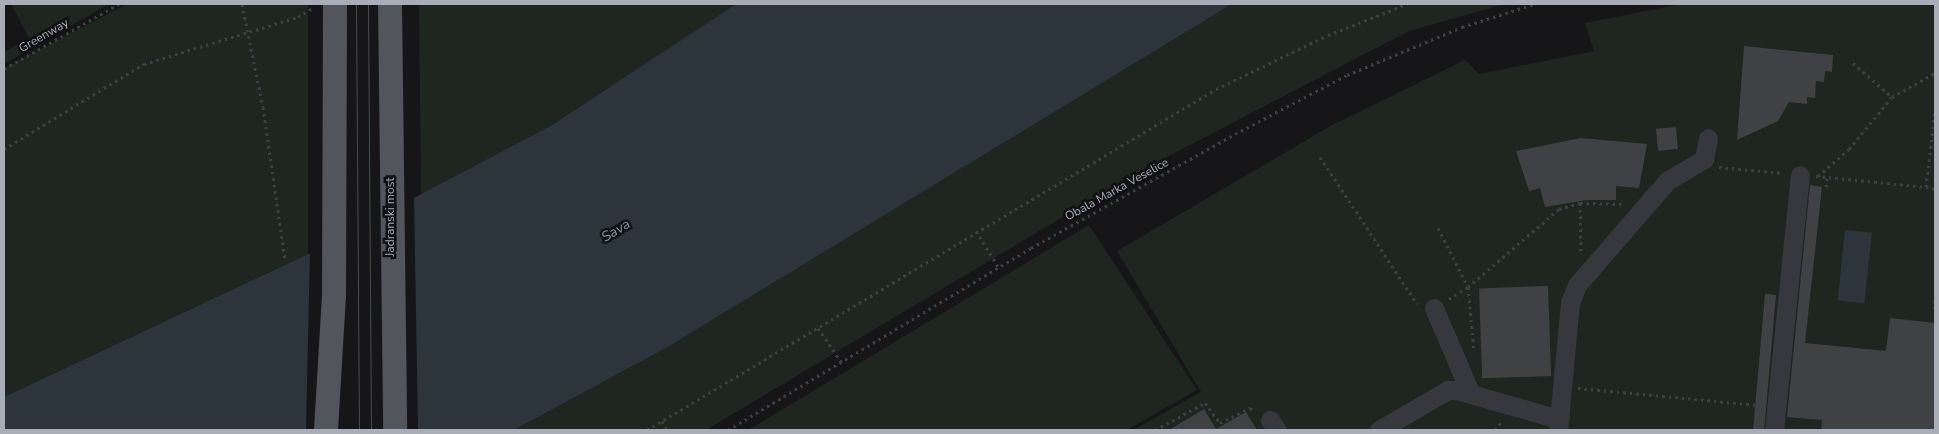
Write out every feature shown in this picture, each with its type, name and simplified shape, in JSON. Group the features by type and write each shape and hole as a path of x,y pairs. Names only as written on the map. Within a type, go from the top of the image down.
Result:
{"main road":[{"path":"326,430 332,339 335,4"},
{"name":"Jadranski most","path":"390,4 395,430"}],"lane":[{"path":"1559,423 1573,293 1581,278 1668,181 1699,163 1706,155 1708,138"},
{"path":"1774,430 1791,266 1809,175"},
{"path":"1775,294 1782,268 1791,266"},
{"path":"1434,308 1470,392"},
{"path":"332,339 338,430"},
{"path":"1379,430 1448,390 1470,392 1552,417 1559,423"}],"path":[{"name":"Greenway","path":"4,69 119,4"},
{"path":"242,4 263,107 285,259"},
{"path":"4,150 144,64 298,17 319,4"},
{"path":"647,430 976,231 1216,89 1328,35 1407,4"},
{"name":"Obala Marka Veselice","path":"728,430 1130,192 1347,75 1462,27 1534,4"},
{"path":"1854,63 1892,97"},
{"path":"1809,175 1849,149 1892,97 1935,73"},
{"path":"1926,187 1935,110"},
{"path":"1320,157 1424,314 1468,287 1560,209 1580,204 1645,205"},
{"path":"1699,163 1935,189"},
{"path":"1826,187 1827,177"},
{"path":"1580,204 1581,259"},
{"path":"1438,228 1468,287 1474,357"},
{"path":"976,231 999,268"},
{"path":"1935,300 1935,313"},
{"path":"818,328 842,363"},
{"path":"1563,387 1777,406"},
{"path":"1155,430 1205,403 1220,423 1250,408 1274,425"},
{"path":"662,421 667,430"}],"shaded area":[{"path":"11,4 109,4 4,64 4,52 29,38"},
{"path":"127,4 308,4 308,254 4,397 4,68"},
{"path":"419,4 736,4 552,125 421,195"},
{"path":"1232,4 1505,4 1409,31 1140,171 706,430 514,430 666,348"},
{"path":"1681,4 1935,4 1935,430 1133,430 1201,392 1117,251 1332,125 1465,60 1479,74 1594,51 1585,23"},
{"path":"1089,225 1197,390 1127,430 748,430"}],"water":[{"name":"Sava","path":"736,4 1232,4 666,348 514,430 4,430 4,397 308,254 552,125"},
{"path":"1845,230 1872,233 1864,303 1838,301"}],"pier":[{"path":"414,196 418,430 306,430 310,250"}],"building":[{"path":"1744,46 1833,55 1832,72 1825,71 1824,82 1816,81 1815,98 1807,97 1807,104 1789,102 1778,121 1737,140"},
{"path":"1676,127 1678,149 1658,151 1656,129"},
{"path":"1581,138 1647,144 1639,188 1616,186 1616,200 1587,200 1545,207 1540,188 1529,191 1516,151"},
{"path":"1810,185 1822,187 1805,343 1886,351 1890,318 1935,323 1935,430 1821,430 1822,420 1787,417"},
{"path":"1548,286 1551,376 1482,378 1479,288"},
{"path":"1765,294 1776,295 1764,430 1753,430"},
{"path":"1204,409 1216,429 1246,412 1257,430 1169,430"}],"tram line":[{"path":"356,4 359,430"},
{"path":"368,4 371,430"}]}
